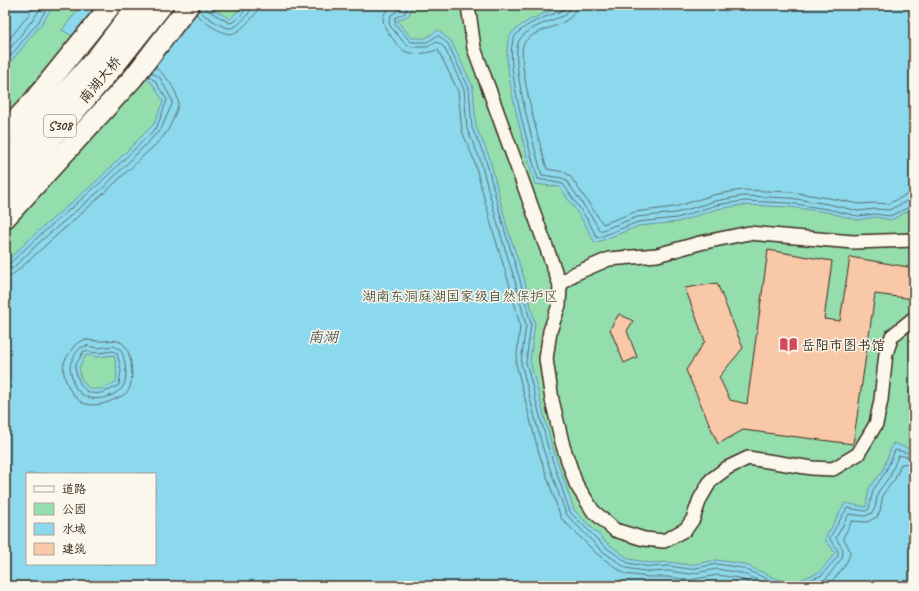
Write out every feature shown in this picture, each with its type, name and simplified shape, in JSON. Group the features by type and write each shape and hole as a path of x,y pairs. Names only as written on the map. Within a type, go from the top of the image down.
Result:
{"highway":[{"name":"南湖大桥","path":"5,162 101,54 139,5"},
{"name":"南湖大桥","path":"5,190 116,62 161,5"}],"main road":[{"path":"5,131 31,104 111,5"},
{"path":"5,218 133,78 189,5"}],"street":[{"path":"468,5 474,48 560,285 559,304 550,331 546,359 552,400 564,446 576,484 592,511 614,530 644,539 664,541 686,529 693,519 700,499 711,480 727,468 748,458 812,468 833,469 858,454 876,424 881,400 886,352 892,336 914,318"},
{"path":"560,285 574,274 609,259 657,255 700,243 749,233 853,242 914,240"}],"green space":[{"name":"湖南东洞庭湖国家级自然保护区","path":"5,5 914,5 914,586 5,586"}],"water":[{"path":"5,5 54,5 42,23 5,69"},
{"name":"南湖","path":"82,5 206,5 230,19 244,5 413,5 409,15 397,21 412,38 426,38 438,30 451,41 473,87 476,127 489,156 507,227 524,278 535,324 530,361 552,446 574,510 607,543 629,559 651,563 668,562 690,565 716,560 743,564 784,582 784,586 5,586 5,263 36,233 98,180 154,124 163,101 152,83 62,30","holes":["86,355 98,357 114,355 117,370 116,382 102,389 89,389 81,379 79,367"]},
{"path":"565,5 914,5 914,208 891,220 875,217 858,220 826,212 789,207 744,205 717,209 678,222 639,226 595,243 585,224 560,187 535,184 520,130 507,62 507,45 511,34 516,29 522,24 536,17"},
{"path":"893,443 910,449 914,447 914,586 791,586 790,584 820,572 835,553 825,539 845,503 866,507 869,488 882,472"}],"building":[{"name":"岳阳市图书馆","path":"768,250 832,261 824,319 840,321 850,257 914,268 914,299 875,294 853,444 743,430 718,444 686,370 705,341 685,288 717,283 743,348 719,377 730,400 747,404"},
{"path":"619,314 633,321 627,331 637,357 624,363 610,329"}],"place":[{"name":"岳阳市图书馆","path":"788,345"}]}
